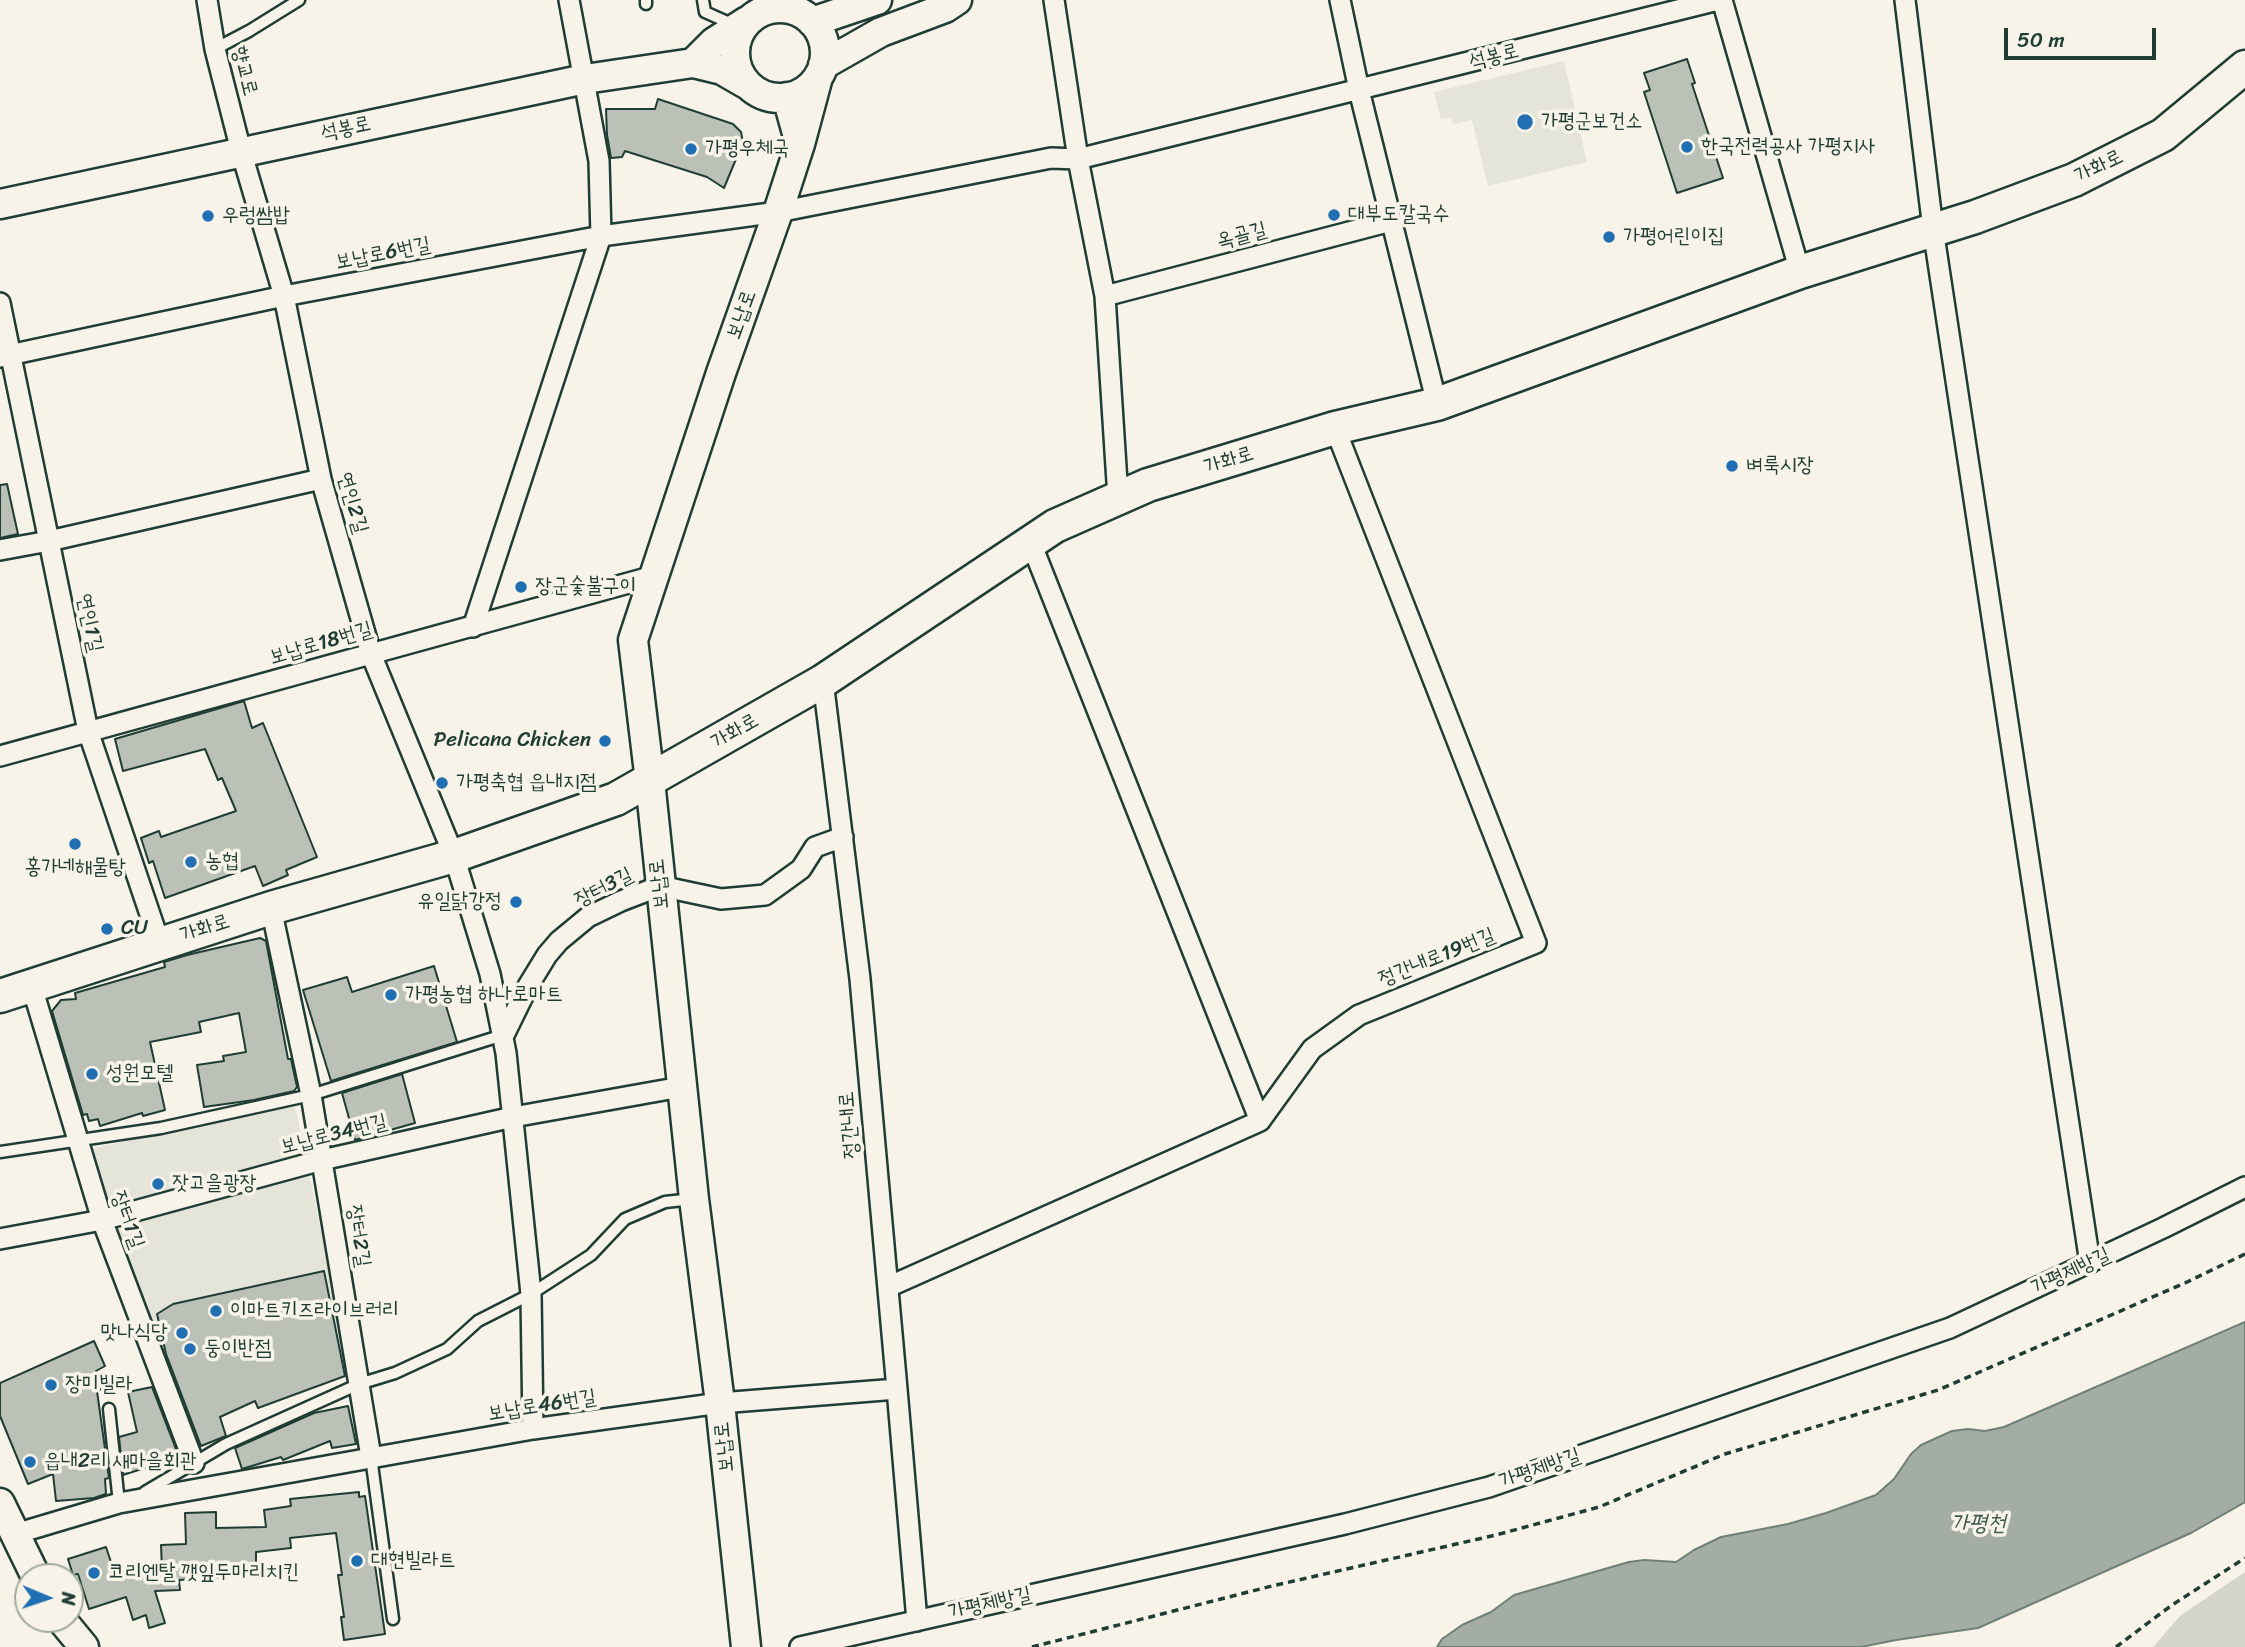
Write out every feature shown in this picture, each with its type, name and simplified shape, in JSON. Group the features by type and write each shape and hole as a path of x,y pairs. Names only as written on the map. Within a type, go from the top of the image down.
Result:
{"main road":[{"path":"812,22 877,0"},
{"path":"820,71 881,32 945,8 957,0"},
{"path":"772,9 794,10 812,22 819,31 825,54 820,71 810,86 800,94 774,98 760,94 722,70 693,63 714,42 772,9"},
{"path":"745,22 736,43 736,58 740,73 748,85"},
{"name":"석봉로","path":"0,204 585,79 693,63"},
{"name":"가화로","path":"0,996 271,908 454,856 616,799 823,681 1055,526 1148,485 1335,428 1437,404 1800,272 1975,217 2074,180 2163,135 2245,67"},
{"name":"보납로","path":"746,1647 720,1403 681,1087 633,640 721,373 778,212 820,71"},
{"path":"787,97 800,144"},
{"path":"0,1503 29,1563"},
{"path":"72,1633 83,1647"}],"street":[{"name":"향교로","path":"207,0 215,49 241,151"},
{"path":"473,627 601,236 599,161 569,0"},
{"path":"1054,0 1078,159 1105,296 1118,498"},
{"path":"1340,0 1359,90 1437,404"},
{"path":"1720,0 1800,272"},
{"name":"석봉로","path":"1359,90 1720,0"},
{"path":"1905,0 1933,229 2090,1263"},
{"path":"1078,159 1359,90"},
{"name":"연인2길","path":"241,151 284,296 321,479 371,653 454,856"},
{"name":"보납로6번길","path":"5,356 284,296 601,236 778,212 1051,158 1078,159"},
{"name":"옥골길","path":"1105,296 1391,221"},
{"name":"연인1길","path":"0,303 5,356 49,541 89,731 160,944"},
{"name":"정간내로19번길","path":"1260,1121 1312,1049 1359,1015 1536,943 1335,428"},
{"path":"0,550 321,479"},
{"path":"888,1287 1260,1121 1031,543"},
{"name":"보납로18번길","path":"0,756 654,576"},
{"name":"정간내로","path":"823,681 860,979 917,1621"},
{"name":"장터3길","path":"504,1035 528,986 547,956 559,941 589,918 621,901 660,886 721,899 765,895 801,869 815,847 843,837"},
{"path":"454,856 490,974 504,1035 531,1294 533,1429"},
{"name":"장터2길","path":"271,908 311,1095 371,1457"},
{"name":"장터1길","path":"32,987 102,1220 194,1463"},
{"name":"보납로34번길","path":"0,1238 102,1220 322,1160 513,1117 681,1087"},
{"name":"가평제방길","path":"800,1647 1345,1524 1489,1487 1950,1328 2245,1187"},
{"path":"720,1403 897,1389"},
{"name":"보납로46번길","path":"15,1534 124,1502 533,1429 720,1403"}],"lane":[{"path":"215,49 299,0"},
{"path":"703,0 705,12 745,22"},
{"path":"0,1152 161,1128 311,1095 504,1035"},
{"path":"108,1409 124,1502 226,1444 359,1384 395,1373 447,1349 478,1321 531,1294 591,1255 625,1219 665,1202 694,1199"},
{"path":"371,1457 393,1619"}],"path":[{"path":"1032,1647 1260,1589 1496,1535 1599,1507 1725,1454 1938,1390 2245,1254"},
{"path":"2116,1647 2172,1605 2245,1558"}],"shaded area":[{"name":"가평군보건소","path":"1564,61 1587,162 1488,186 1472,120 1453,124 1451,117 1441,119 1434,92"},
{"path":"295,1106 341,1326 169,1372 118,1233 93,1148"},
{"path":"2245,1572 2245,1647 2153,1647 2181,1615"}],"water":[{"name":"가평천","path":"2245,1322 2245,1502 2191,1533 1978,1628 1861,1647 1437,1647 1442,1639 1462,1625 1491,1612 1514,1595 1629,1562 1676,1562 1721,1537 1788,1524 1876,1495 1894,1479 1911,1454 1921,1445 1952,1431 1985,1431 2004,1427"}],"building":[{"name":"한국전력공사 가평지사","path":"1687,59 1695,83 1692,84 1723,178 1677,193 1644,92 1650,90 1644,73"},
{"name":"가평우체국","path":"658,99 733,124 741,132 743,142 724,188 707,177 625,151 622,157 611,158 606,109 655,109"},
{"path":"7,484 18,534 0,538 0,485"},
{"path":"244,701 252,728 263,723 317,857 286,870 288,875 263,886 255,866 165,898 153,861 149,863 141,838 159,831 161,837 236,811 222,778 218,780 205,749 123,771 115,739"},
{"path":"260,938 266,941 288,1059 291,1059 297,1087 294,1091 204,1107 197,1065 224,1061 223,1056 246,1052 239,1013 199,1022 201,1032 150,1042 165,1110 143,1116 142,1113 100,1126 98,1119 89,1121 87,1114 83,1115 52,1011 61,1000 76,999 75,993 165,967 164,962"},
{"path":"434,966 457,1042 331,1081 303,990 347,977 352,992"},
{"path":"402,1074 415,1123 355,1140 342,1093"},
{"path":"324,1271 345,1376 258,1408 255,1401 220,1417 226,1436 201,1446 166,1354 157,1314 173,1304"},
{"path":"94,1341 105,1366 96,1371 104,1388 97,1391 109,1478 105,1479 106,1494 94,1498 56,1501 53,1474 28,1484 0,1416 0,1383"},
{"path":"152,1387 179,1457 123,1475 119,1437 137,1432 128,1392"},
{"path":"348,1406 356,1444 332,1448 330,1441 283,1460 281,1457 242,1469 235,1448 314,1413"},
{"path":"359,1492 359,1497 365,1496 385,1634 344,1640 341,1617 344,1617 338,1575 342,1575 336,1533 290,1538 291,1548 256,1552 256,1575 179,1580 180,1590 155,1591 165,1623 149,1628 146,1615 133,1620 126,1597 89,1609 84,1593 84,1563 69,1563 68,1559 106,1547 116,1577 162,1570 161,1545 186,1544 185,1513 216,1512 216,1528 266,1527 264,1510 291,1506 290,1499"}],"place":[{"name":"가평군보건소","path":"1525,122"},
{"name":"한국전력공사 가평지사","path":"1687,147"},
{"name":"가평우체국","path":"691,149"},
{"name":"대부도칼국수","path":"1334,215"},
{"name":"우렁쌈밥","path":"208,216"},
{"name":"가평어린이집","path":"1609,237"},
{"name":"벼룩시장","path":"1732,466"},
{"name":"장군숯불구이","path":"521,587"},
{"name":"Pelicana Chicken","path":"605,741"},
{"name":"가평축협 읍내지점","path":"442,783"},
{"name":"홍가네해물탕","path":"75,844"},
{"name":"농협","path":"191,862"},
{"name":"유일닭강정","path":"516,902"},
{"name":"CU","path":"107,929"},
{"name":"가평농협 하나로마트","path":"391,995"},
{"name":"성원모텔","path":"92,1074"},
{"name":"잣고을광장","path":"158,1184"},
{"name":"이마트키즈라이브러리","path":"216,1311"},
{"name":"맛나식당","path":"182,1333"},
{"name":"둥이반점","path":"190,1349"},
{"name":"장미빌라","path":"51,1385"},
{"name":"읍내2리 새마을회관","path":"30,1462"},
{"name":"대현빌라트","path":"357,1561"},
{"name":"코리엔탈 깻잎두마리치킨","path":"94,1573"}]}
